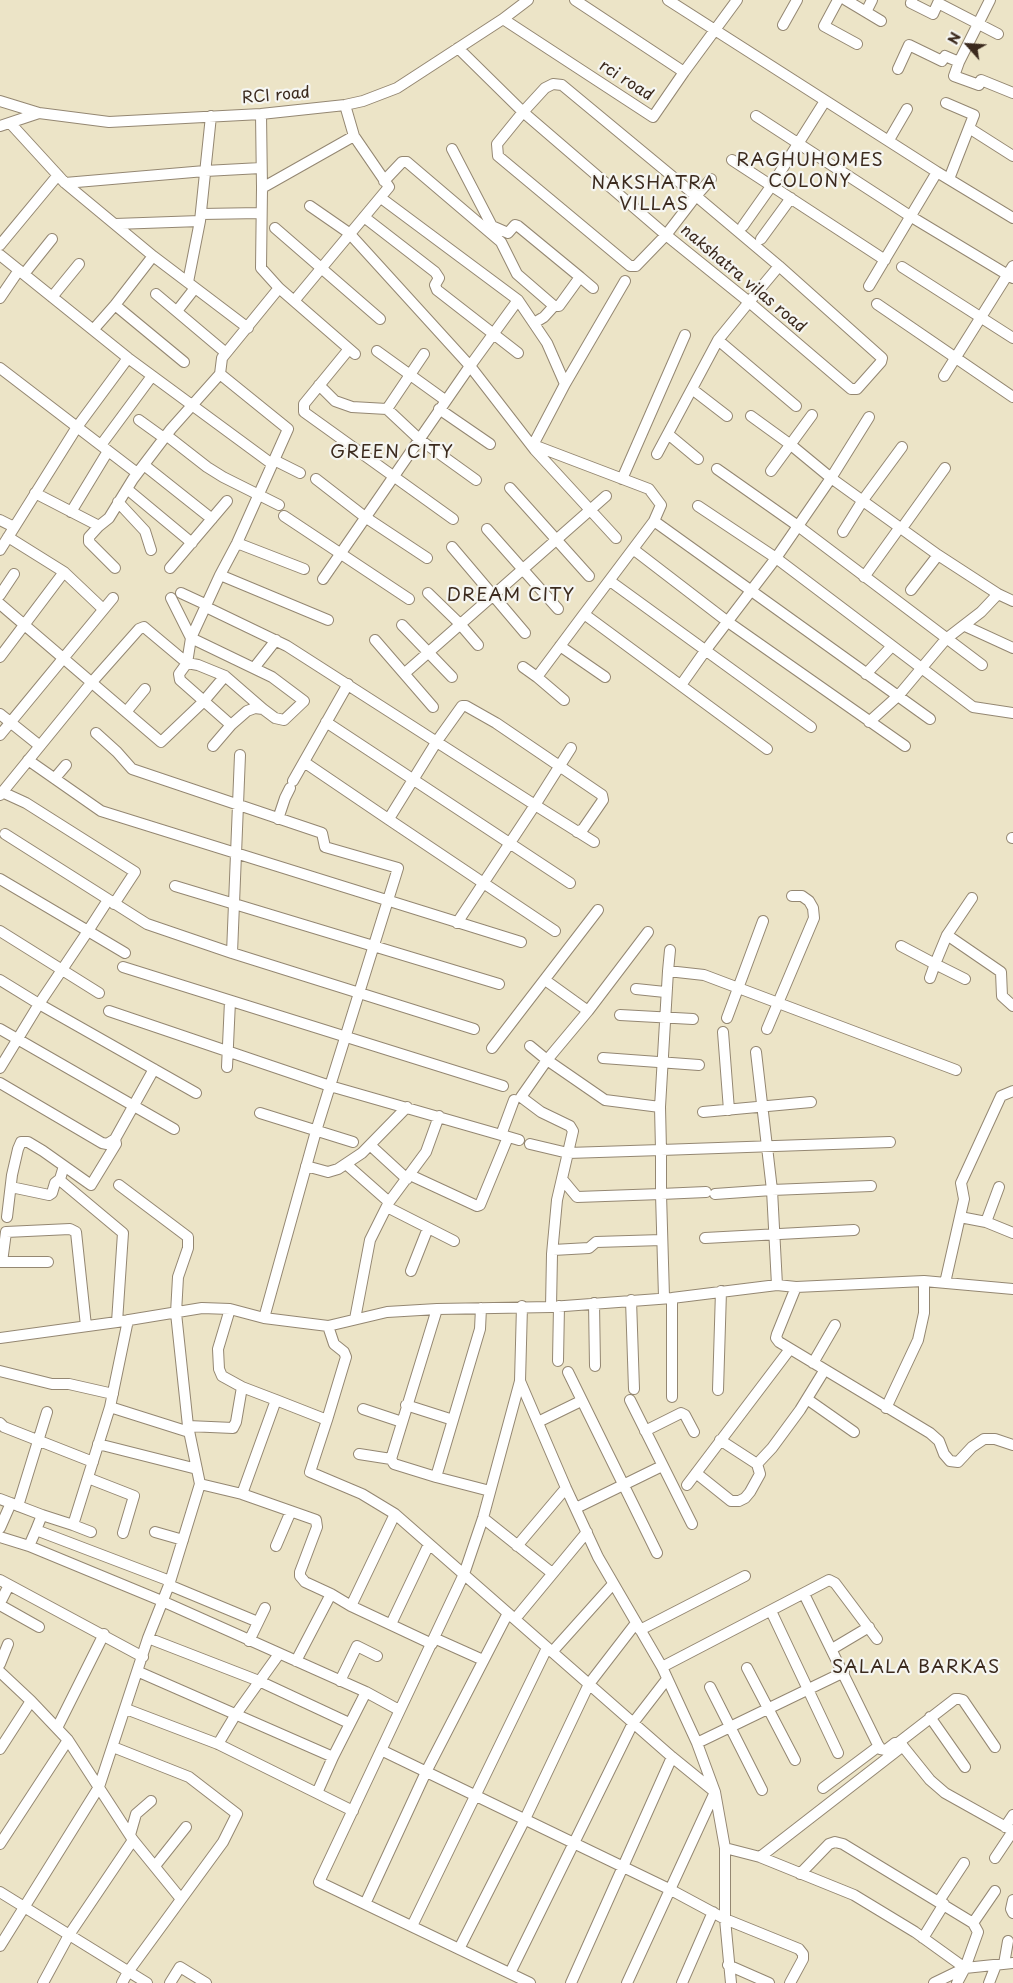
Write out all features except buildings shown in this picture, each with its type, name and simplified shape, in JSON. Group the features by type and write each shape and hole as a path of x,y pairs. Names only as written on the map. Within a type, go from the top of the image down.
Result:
{"street":[{"name":"RCI road","path":"0,100 39,113 109,122 261,114 345,105 363,101 397,88 503,20 528,0"},
{"path":"575,0 684,72 737,0"},
{"path":"668,0 948,179 1013,218"},
{"path":"783,25 797,0"},
{"path":"838,0 824,26 857,44"},
{"path":"846,0 881,21"},
{"path":"866,12 872,0"},
{"path":"912,0 911,3 933,14 938,3 998,34"},
{"path":"990,0 954,76 979,84 981,80 1013,93"},
{"name":"rci road","path":"503,20 653,117 684,72"},
{"path":"898,69 909,45 942,61 945,56 959,62"},
{"path":"458,48 523,112"},
{"path":"657,454 718,340 779,266 696,196 562,85 554,84 546,88 523,112 497,144 498,156 630,266 636,266 666,235 696,196 710,179"},
{"path":"743,226 772,185 825,101"},
{"path":"946,103 974,115 948,179"},
{"path":"294,301 388,188 354,136 345,105"},
{"path":"889,140 907,109"},
{"name":"nakshatra vilas road","path":"523,112 666,235 750,302 851,389 857,389 881,362 882,358 779,266"},
{"path":"0,126 11,124 39,113"},
{"path":"261,114 261,268 279,288 352,351 319,385 304,404 304,412 453,519"},
{"path":"176,311 192,285 211,116"},
{"path":"756,116 910,216 1011,273 944,376"},
{"path":"11,124 65,183 153,256 248,328"},
{"path":"969,128 1013,156"},
{"path":"262,188 354,136"},
{"path":"452,149 517,274 554,306"},
{"path":"732,160 885,260"},
{"path":"384,181 402,162 407,162 500,242"},
{"path":"65,183 261,168"},
{"path":"869,286 937,172"},
{"path":"0,245 58,175"},
{"path":"381,198 518,300 547,343 565,384"},
{"path":"760,239 791,198"},
{"path":"310,206 349,233 470,366 533,445 616,538"},
{"path":"114,224 261,213"},
{"path":"364,217 436,272 439,278 435,285 436,290 518,353"},
{"path":"492,226 508,234 515,225 518,226 593,288"},
{"path":"275,228 380,319"},
{"path":"0,298 52,239"},
{"path":"0,255 152,376 273,462 300,473"},
{"path":"92,330 115,305 153,256"},
{"path":"52,297 80,264"},
{"path":"902,267 1013,338"},
{"path":"534,323 544,317 554,306 559,306 580,276"},
{"path":"533,445 565,384 625,281"},
{"path":"115,568 89,542 89,537 108,518 140,469 165,437 220,374 222,358 279,288"},
{"path":"156,294 226,353"},
{"path":"322,579 418,439 518,300"},
{"path":"877,304 954,359 1013,397"},
{"path":"115,305 184,362"},
{"path":"622,479 685,335"},
{"path":"718,340 796,406"},
{"path":"377,351 446,400"},
{"path":"387,409 424,354"},
{"path":"0,550 77,428 128,358"},
{"path":"0,368 104,448 140,469 212,519"},
{"path":"220,374 288,429 237,544 220,575 191,638 187,663 179,674 180,680 231,725"},
{"path":"71,512 104,448 152,376"},
{"path":"319,385 335,401 352,407 387,409 418,439 476,480"},
{"path":"692,389 727,416"},
{"path":"439,410 490,444"},
{"path":"771,472 812,415"},
{"path":"751,416 791,445 831,478 938,555 998,594 1013,601"},
{"path":"682,685 705,651 776,558 831,478 869,417"},
{"path":"139,420 207,467 279,505"},
{"path":"668,434 698,460"},
{"path":"533,445 649,489 661,506 654,521 634,550 537,677"},
{"path":"843,532 863,500 902,447"},
{"path":"864,577 945,468"},
{"path":"718,469 798,526 982,666"},
{"path":"316,479 365,517 427,558"},
{"path":"510,488 590,576"},
{"path":"127,489 192,543"},
{"path":"35,493 99,526"},
{"path":"405,673 606,496"},
{"path":"170,568 227,501"},
{"path":"118,502 145,531 151,550"},
{"path":"698,506 776,558 973,707 1013,713"},
{"path":"284,516 409,599"},
{"path":"0,520 14,527"},
{"path":"654,521 866,674 899,694 930,719"},
{"path":"487,528 558,609"},
{"path":"8,537 64,572 103,609"},
{"path":"237,544 304,569"},
{"path":"452,547 525,633"},
{"path":"634,550 728,622 905,746"},
{"path":"911,590 938,555"},
{"path":"0,657 64,572"},
{"path":"0,595 14,574"},
{"path":"220,575 328,620"},
{"path":"610,581 811,727"},
{"path":"181,593 276,640 594,842"},
{"path":"428,594 460,624 478,645"},
{"path":"869,722 899,694 946,639 965,626 998,594"},
{"path":"0,735 113,598"},
{"path":"0,1068 39,1004 88,931 135,872 26,802 1,793 92,682 140,629 144,627 187,663 198,665 225,676 275,718 284,720 304,701 279,682 254,668 191,638 171,598"},
{"path":"0,604 161,742 203,702 225,676"},
{"path":"584,614 767,749"},
{"path":"402,625 452,677"},
{"path":"965,626 1013,648"},
{"path":"254,668 276,640"},
{"path":"374,640 433,707"},
{"path":"560,646 605,677"},
{"path":"866,674 892,646"},
{"path":"523,666 564,700"},
{"path":"278,819 291,784 348,684"},
{"path":"126,712 145,689"},
{"path":"391,821 391,813 437,741 459,708 466,706 496,723 604,797 583,829 577,832"},
{"path":"213,746 231,725 247,711 255,708 263,709"},
{"path":"0,714 40,746"},
{"path":"326,722 570,882"},
{"path":"96,733 132,769 322,833 325,847 398,868 316,1130 264,1318"},
{"path":"457,923 571,748"},
{"path":"232,953 240,755"},
{"path":"28,760 101,811 521,942"},
{"path":"304,762 555,931"},
{"path":"55,778 66,765"},
{"path":"0,845 3,833 147,924 232,953 474,1029"},
{"path":"0,879 125,953"},
{"path":"174,886 499,984"},
{"path":"767,1029 814,918 813,908 809,901 802,896 792,896"},
{"path":"930,978 947,935 972,898"},
{"path":"492,1048 598,910"},
{"path":"728,1018 764,921"},
{"path":"0,932 99,993"},
{"path":"558,1361 553,1250 557,1200 574,1131 570,1126 541,1112 521,1097 547,1060 588,1011 648,932"},
{"path":"947,935 1001,972 1002,996 1013,1006"},
{"path":"901,946 965,979"},
{"path":"670,950 665,992 660,1107 662,1240 668,1298 672,1398"},
{"path":"124,967 503,1086"},
{"path":"668,971 704,976 956,1070"},
{"path":"0,980 196,1093"},
{"path":"545,980 588,1011"},
{"path":"636,989 665,992"},
{"path":"227,1067 230,1001"},
{"path":"109,1011 330,1086 519,1140"},
{"path":"620,1015 693,1019"},
{"path":"0,1029 174,1129"},
{"path":"723,1032 730,1110"},
{"path":"530,1046 605,1100 660,1107"},
{"path":"756,1052 772,1190 777,1285"},
{"path":"603,1058 699,1065"},
{"path":"0,1083 102,1143 107,1144 115,1139 154,1069"},
{"path":"945,1283 964,1199 960,1183 1001,1096 1013,1091"},
{"path":"370,1145 408,1177 478,1206 480,1205 504,1136 514,1100"},
{"path":"703,1112 812,1102"},
{"path":"306,1166 328,1172 338,1169 362,1153 407,1107"},
{"path":"260,1113 353,1142"},
{"path":"355,1319 370,1240 388,1204 426,1152 439,1116"},
{"path":"48,1262 1,1262 6,1232 3,1217 21,1142 28,1142 43,1150 90,1185 116,1144 115,1139"},
{"path":"530,1144 568,1153 890,1142"},
{"path":"346,1164 388,1204 454,1241"},
{"path":"11,1187 49,1195 52,1193 55,1183 60,1179 64,1166"},
{"path":"60,1179 123,1233 116,1322"},
{"path":"562,1179 577,1196 711,1193 871,1186"},
{"path":"0,1946 99,1786 148,1638 170,1583 200,1484 189,1429 176,1313 178,1277 188,1248 188,1237 119,1185"},
{"path":"986,1222 1000,1187"},
{"path":"960,1217 986,1222 1013,1232"},
{"path":"411,1271 428,1228"},
{"path":"6,1232 70,1229 76,1232 86,1326"},
{"path":"705,1238 854,1230"},
{"path":"553,1250 589,1248 596,1242 662,1240"},
{"path":"886,1408 918,1340 924,1313 924,1281"},
{"path":"0,1338 202,1308 230,1309 264,1318 328,1326 387,1312 555,1306 668,1298 777,1285 796,1287 924,1281 1013,1289"},
{"path":"796,1287 776,1338 778,1342 930,1433 940,1441 944,1454 950,1461 958,1462 972,1446 984,1439 996,1439 1013,1445"},
{"path":"718,1390 721,1291"},
{"path":"631,1300 634,1389"},
{"path":"594,1303 595,1366"},
{"path":"522,1306 520,1381 483,1518 464,1574 319,1882 530,1983"},
{"path":"436,1476 480,1329 482,1308"},
{"path":"230,1309 218,1349 218,1369 222,1376 242,1387 327,1420"},
{"path":"437,1309 391,1459 394,1464 490,1491"},
{"path":"73,1525 110,1407 128,1320"},
{"path":"813,1363 835,1325"},
{"path":"328,1326 334,1344 344,1352 346,1357 310,1472 362,1494 394,1514 672,1758 715,1792"},
{"path":"687,1485 790,1349"},
{"path":"0,1371 52,1384 69,1384 113,1394"},
{"path":"757,1464 772,1448 807,1399 824,1371"},
{"path":"568,1372 657,1553"},
{"path":"520,1381 587,1532 613,1584 662,1667 697,1743 715,1792 725,1848 726,1919 730,1983"},
{"path":"110,1407 189,1429 232,1428 236,1422 242,1387"},
{"path":"807,1399 854,1432"},
{"path":"242,1494 276,1400"},
{"path":"630,1400 692,1524"},
{"path":"538,1422 581,1401"},
{"path":"406,1405 453,1420"},
{"path":"363,1409 402,1422"},
{"path":"0,1528 14,1504 47,1412"},
{"path":"645,1431 681,1414 685,1415 694,1432"},
{"path":"0,1423 4,1427 93,1462"},
{"path":"696,1473 731,1501 739,1501 745,1498 759,1478 760,1474 757,1464 720,1440"},
{"path":"98,1444 197,1469"},
{"path":"359,1454 391,1459"},
{"path":"576,1508 662,1466"},
{"path":"88,1478 134,1496 123,1533"},
{"path":"200,1484 242,1494 313,1518 317,1524 300,1572 300,1576 306,1582 351,1606 391,1624 483,1660"},
{"path":"517,1546 566,1488"},
{"path":"0,1499 91,1532"},
{"path":"276,1546 291,1510"},
{"path":"351,1606 394,1514"},
{"path":"29,1546 42,1515"},
{"path":"483,1518 552,1574"},
{"path":"36,1530 170,1583 258,1622"},
{"path":"155,1532 183,1540"},
{"path":"365,1904 426,1772 483,1660 511,1616 552,1574 587,1532"},
{"path":"0,1538 29,1546 162,1601 366,1692 399,1710"},
{"path":"391,1624 429,1544"},
{"path":"459,1949 525,1819 589,1684 638,1626 745,1576"},
{"path":"662,1667 832,1580 877,1639"},
{"path":"39,1627 0,1604 4,1582 104,1634 142,1657"},
{"path":"412,1926 475,1796 550,1650 613,1584"},
{"path":"296,1661 331,1594"},
{"path":"804,1594 844,1672 878,1746 883,1750 900,1744"},
{"path":"249,1640 265,1608"},
{"path":"771,1610 838,1753"},
{"path":"832,1650 869,1627"},
{"path":"57,1728 104,1634"},
{"path":"148,1638 259,1681 350,1723"},
{"path":"0,1664 8,1644"},
{"path":"340,1681 356,1646 377,1656"},
{"path":"218,1744 236,1714 280,1654"},
{"path":"747,1668 795,1760"},
{"path":"0,1672 68,1740 132,1837 181,1900"},
{"path":"138,1672 333,1757"},
{"path":"697,1743 809,1691 844,1672"},
{"path":"510,1973 633,1722 667,1679"},
{"path":"710,1686 762,1790"},
{"path":"318,1793 333,1757 366,1692"},
{"path":"760,1858 930,1718 955,1700 963,1700 995,1746"},
{"path":"0,1749 31,1701"},
{"path":"126,1709 218,1744 353,1810"},
{"path":"930,1718 965,1767"},
{"path":"0,1844 68,1740"},
{"path":"900,1744 930,1780 945,1793 1010,1829"},
{"path":"823,1788 878,1746"},
{"path":"113,1747 189,1777 237,1814 223,1842 128,1972 122,1983"},
{"path":"381,1750 671,1890 726,1919 801,1952 803,1959 790,1983"},
{"path":"570,1983 672,1758"},
{"path":"627,1983 715,1792"},
{"path":"43,1983 69,1935 132,1837 136,1814 151,1801"},
{"path":"995,1858 1010,1829 1013,1816"},
{"path":"155,1866 186,1827"},
{"path":"800,1874 829,1844 835,1842 843,1844 973,1923 978,1932 965,1968 957,1983"},
{"path":"725,1848 760,1858 854,1895 923,1938 965,1968"},
{"path":"923,1938 964,1863"},
{"path":"0,1892 147,1983"},
{"path":"973,1923 995,1892"},
{"path":"1013,1900 1010,1909 1013,1912"},
{"path":"682,1983 713,1912"},
{"path":"989,1983 1004,1964 1008,1941"},
{"path":"934,1983 965,1968 1004,1964"},
{"path":"728,1965 769,1983"},
{"path":"170,1983 180,1967 206,1983"}],"district":[{"name":"RAGHUHOMES COLONY","path":"810,171"},
{"name":"NAKSHATRA VILLAS","path":"654,194"},
{"name":"GREEN CITY","path":"392,453"},
{"name":"DREAM CITY","path":"511,596"},
{"name":"SALALA BARKAS","path":"916,1668"}]}
